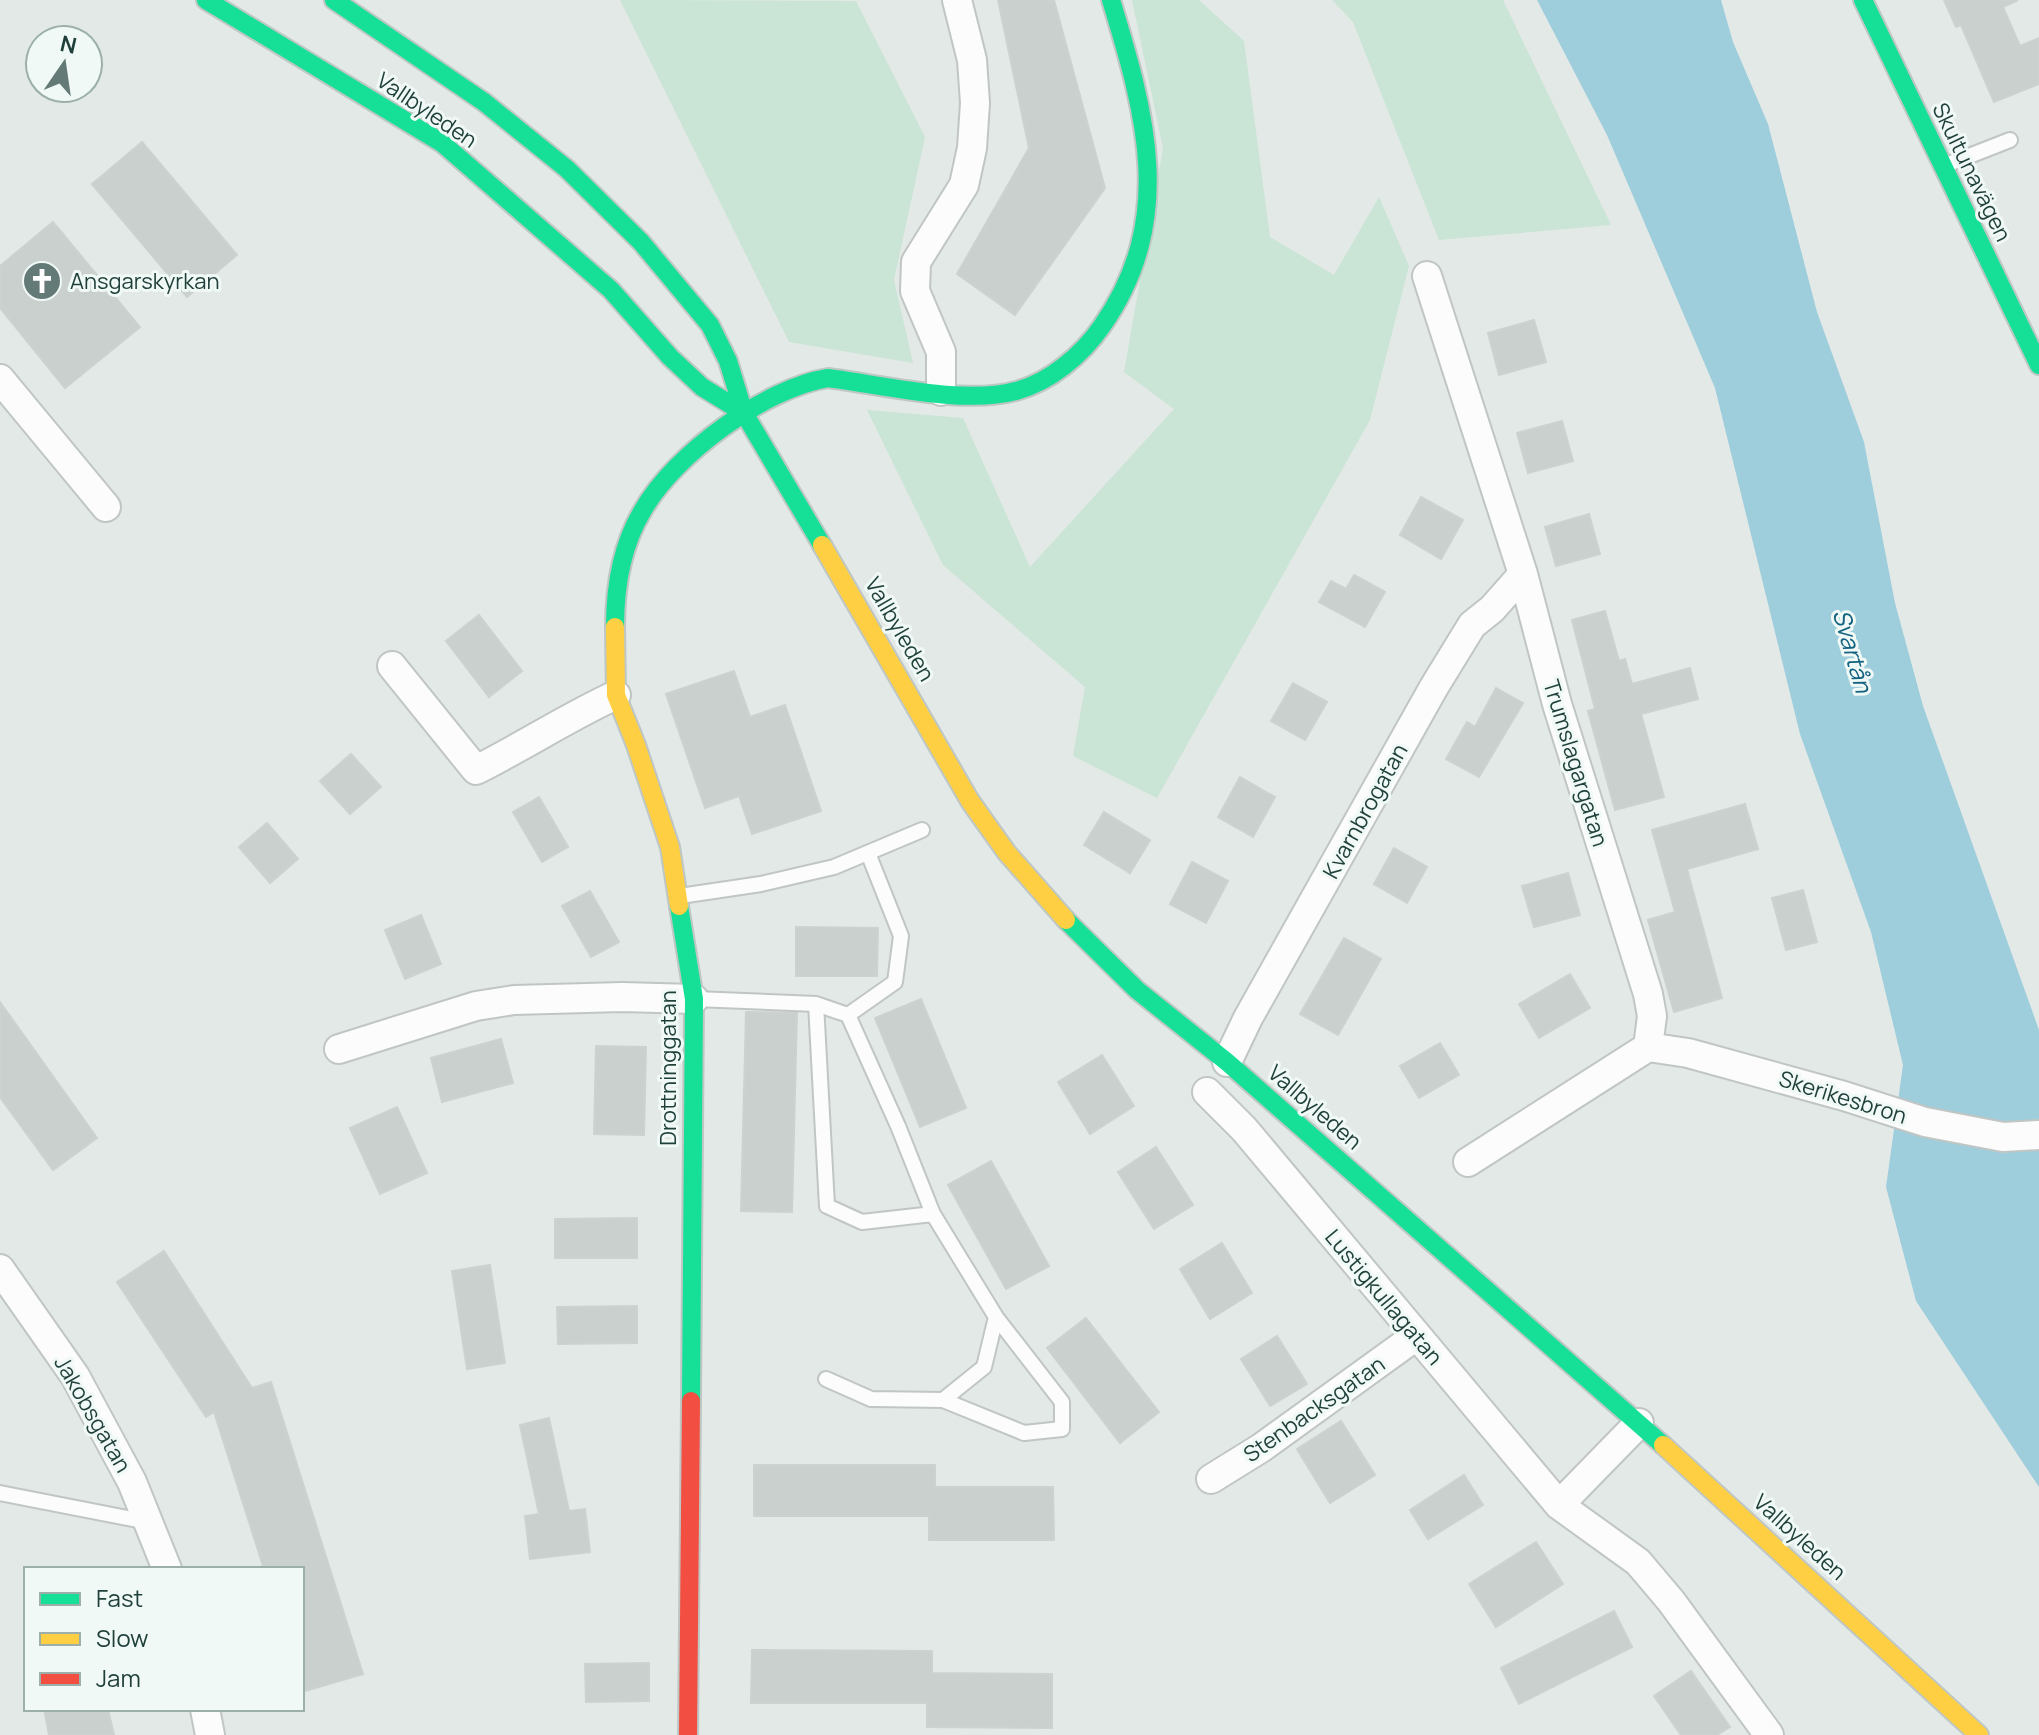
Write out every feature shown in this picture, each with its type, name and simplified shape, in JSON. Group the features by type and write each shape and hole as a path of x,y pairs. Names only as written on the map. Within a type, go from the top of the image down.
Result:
{"main road":[{"name":"Vallbyleden","path":"206,0 442,143 611,290 670,357 702,387 744,413"},
{"name":"Vallbyleden","path":"334,0 484,102 567,169 641,242 712,328 728,361 744,413 970,801 1007,853 1083,939 1137,990 1227,1062 1639,1423 1979,1735"},
{"name":"Drottninggatan","path":"688,1735 694,999 670,847 616,695 615,591 625,551 643,509 674,471 707,439 744,413 810,381 828,378 983,395 1015,391 1057,371 1082,351 1114,314 1132,278 1146,226 1149,187 1145,136 1131,64 1111,0"},
{"name":"Skultunavägen","path":"1863,0 2039,365"}],"street":[{"path":"941,391 941,352 915,291 916,262 964,185 972,148 975,103 972,60 957,0"},
{"name":"Trumslagargatan","path":"1427,276 1523,574 1557,704 1648,994 1652,1016 1648,1047"},
{"path":"0,379 106,507"},
{"name":"Kvarnbrogatan","path":"1227,1062 1248,1018 1434,687 1472,625 1492,609 1523,574"},
{"path":"392,666 476,770 522,747 577,713 616,695"},
{"path":"339,1049 476,1006 514,1000 694,999"},
{"path":"1468,1162 1648,1047"},
{"name":"Skerikesbron","path":"1648,1047 1688,1053 1925,1122 2003,1137 2039,1135"},
{"name":"Lustigkullagatan","path":"1207,1092 1244,1129 1559,1505 1638,1562 1671,1601 1769,1735"},
{"name":"Jakobsgatan","path":"0,1269 75,1376 132,1482 166,1567"},
{"name":"Stenbacksgatan","path":"1211,1479 1261,1448 1416,1336"},
{"path":"1559,1505 1639,1423"},
{"path":"205,1711 210,1735"}],"lane":[{"path":"1942,167 2010,140"},
{"path":"680,896 761,884 834,867 922,830"},
{"path":"848,1015 895,982 901,936 868,853"},
{"path":"694,999 816,1004 848,1015 933,1214 996,1317 1062,1402 1062,1429 1024,1433 943,1400 871,1399 826,1379"},
{"path":"816,1004 827,1206 862,1222 933,1214"},
{"path":"943,1400 984,1367 996,1317"},
{"path":"0,1493 148,1522"}],"green space":[{"path":"620,0 856,1 925,137 894,280 913,363 789,342"},
{"path":"1132,0 1199,0 1244,41 1270,237 1334,275 1379,197 1409,266 1370,420 1157,798 1073,756 1085,687 943,565 867,410 963,418 1030,567 1174,409 1124,372 1163,148"},
{"path":"1332,0 1503,0 1611,225 1439,240 1353,22"}],"water":[{"name":"Svartån","path":"1537,0 1721,0 1733,42 1768,124 1817,312 1864,442 1895,603 1923,706 2039,1030 2039,1487 1916,1301 1886,1187 1903,1065 1871,932 1800,734 1715,388 1607,135"}],"building":[{"path":"998,0 1054,0 1105,188 1015,315 957,274 1029,148"},
{"path":"1944,0 2018,0 2003,7 2020,46 2039,38 2039,84 1994,102 1961,25 1956,27"},
{"path":"142,142 237,255 187,297 92,184"},
{"path":"53,222 140,327 65,388 0,308 0,266"},
{"path":"1534,320 1546,362 1499,375 1488,333"},
{"path":"1562,421 1573,461 1528,473 1517,433"},
{"path":"1421,497 1463,520 1441,559 1400,535"},
{"path":"1589,514 1600,554 1556,566 1545,527"},
{"path":"1354,575 1385,592 1365,627 1319,602 1331,581 1346,589"},
{"path":"1605,611 1619,661 1625,659 1632,684 1690,668 1698,699 1641,714 1664,797 1615,810 1588,711 1595,709 1572,620"},
{"path":"479,615 522,671 489,697 446,641"},
{"path":"734,671 750,717 785,705 821,811 752,834 739,796 705,808 666,694"},
{"path":"1293,683 1327,702 1305,740 1271,721"},
{"path":"1496,688 1523,703 1479,777 1446,759 1467,722 1475,727"},
{"path":"351,754 381,787 350,814 320,781"},
{"path":"1240,777 1275,797 1253,837 1218,817"},
{"path":"539,797 568,847 542,862 513,812"},
{"path":"1745,804 1758,849 1687,869 1722,998 1674,1012 1648,920 1675,912 1652,830"},
{"path":"1104,812 1150,840 1130,873 1084,845"},
{"path":"267,823 298,859 270,883 239,847"},
{"path":"1394,848 1427,867 1407,903 1374,884"},
{"path":"1192,862 1228,881 1206,923 1170,904"},
{"path":"1568,873 1580,915 1534,927 1522,886"},
{"path":"1803,890 1817,942 1786,950 1772,898"},
{"path":"590,891 619,942 591,957 562,906"},
{"path":"421,915 441,964 405,979 385,930"},
{"path":"796,927 878,928 877,976 796,976"},
{"path":"1344,938 1381,959 1338,1035 1300,1014"},
{"path":"1570,974 1590,1008 1539,1038 1519,1004"},
{"path":"921,999 966,1108 920,1127 875,1018"},
{"path":"0,1002 97,1138 53,1170 0,1097"},
{"path":"746,1012 797,1013 792,1212 741,1211"},
{"path":"501,1039 513,1083 442,1102 431,1058"},
{"path":"1440,1043 1459,1075 1419,1098 1400,1066"},
{"path":"596,1046 646,1047 644,1135 594,1134"},
{"path":"1102,1055 1134,1106 1090,1134 1058,1082"},
{"path":"397,1107 427,1173 380,1194 350,1128"},
{"path":"1156,1147 1193,1205 1154,1229 1118,1172"},
{"path":"991,1161 1049,1266 1006,1289 948,1185"},
{"path":"637,1218 637,1258 555,1258 555,1219"},
{"path":"1222,1243 1252,1293 1210,1319 1180,1269"},
{"path":"164,1251 252,1388 271,1382 363,1674 304,1691 304,1567 263,1567 214,1412 206,1417 117,1282"},
{"path":"490,1265 505,1363 467,1369 452,1271"},
{"path":"637,1306 637,1343 558,1344 557,1307"},
{"path":"1086,1318 1159,1412 1120,1443 1047,1348"},
{"path":"1277,1336 1307,1384 1270,1406 1241,1359"},
{"path":"549,1418 569,1511 585,1509 590,1552 530,1559 525,1516 539,1514 520,1425"},
{"path":"1341,1421 1375,1475 1330,1503 1297,1449"},
{"path":"754,1465 935,1465 935,1487 1053,1487 1054,1540 929,1540 929,1516 754,1516"},
{"path":"1464,1475 1483,1505 1428,1539 1410,1510"},
{"path":"1536,1542 1563,1584 1496,1627 1469,1584"},
{"path":"1614,1611 1632,1647 1519,1704 1501,1668"},
{"path":"752,1650 932,1651 932,1673 1052,1674 1052,1728 927,1727 927,1703 751,1703"},
{"path":"649,1663 649,1701 586,1702 585,1664"},
{"path":"1691,1671 1730,1727 1717,1735 1681,1735 1654,1696"},
{"path":"44,1711 108,1711 114,1735 49,1735"}],"traffic: fast":[{"path":"206,0 442,143 611,290 670,357 702,387 744,413"},
{"path":"334,0 484,102 567,169 641,242 710,325 728,361 744,413 822,545"},
{"path":"615,627 621,567 629,538 643,510 677,467 699,446 750,409 803,384 828,378 948,395 995,395 1016,391 1053,374 1094,337 1125,286 1140,247 1147,207 1143,126 1111,0"},
{"path":"1863,0 2039,365"},
{"path":"679,906 694,999 691,1401"},
{"path":"1066,920 1137,990 1227,1062 1663,1445"}],"traffic: slow":[{"path":"822,545 970,801 1007,853 1066,920"},
{"path":"615,627 616,695 670,847 679,906"},
{"path":"1663,1445 1979,1735"}],"traffic: jam":[{"path":"688,1735 691,1401"}],"place":[{"name":"Ansgarskyrkan","path":"42,281"}]}
